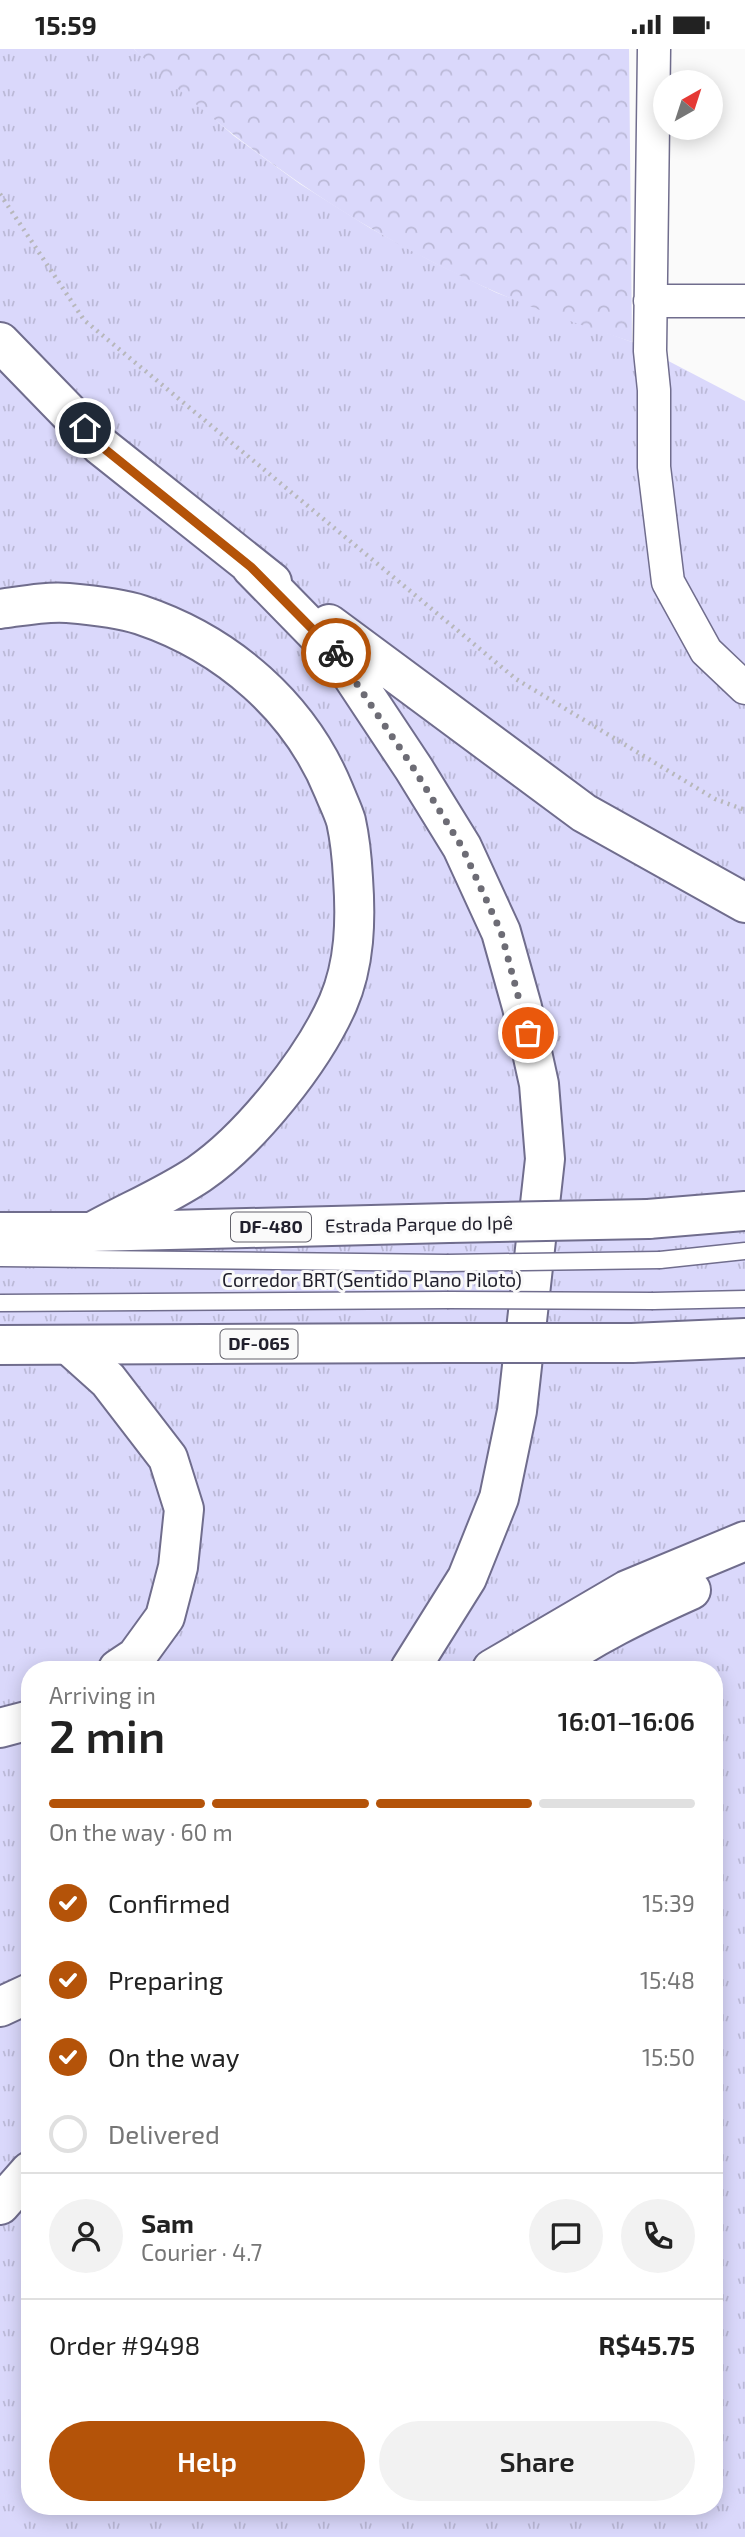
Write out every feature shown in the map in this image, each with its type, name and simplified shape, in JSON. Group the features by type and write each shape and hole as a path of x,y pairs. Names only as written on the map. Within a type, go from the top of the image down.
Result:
{"main road":[{"path":"0,342 101,446 251,567 584,813 745,903"},
{"path":"251,567 341,659 462,847 501,932 522,1007 539,1084 545,1159 517,1411 499,1499 467,1578 415,1661"},
{"path":"0,609 66,602 139,614 193,636 240,667 290,715 323,764 345,819 350,852 356,909 352,957 339,1001 321,1037 297,1072 244,1135 199,1174 92,1232"},
{"name":"Estrada Parque do Ipê","path":"92,1232 649,1219 745,1211"},
{"name":"DF-480","path":"0,1232 92,1232"},
{"name":"DF-065","path":"0,1345 632,1343 745,1338"},
{"path":"69,1345 108,1380 168,1458 184,1509 178,1567 165,1617 136,1657 130,1661"},
{"path":"506,1661 627,1590 745,1541"},
{"path":"558,1661 650,1609 745,1565"},
{"path":"0,1728 21,1722"},
{"path":"0,2007 21,1997"},
{"path":"0,2205 21,2182"}],"street":[{"path":"654,49 650,351 654,390 654,467 668,582 706,651 745,688"},
{"path":"650,301 745,301"}],"lane":[{"path":"0,1258 447,1263 660,1260 745,1251"},
{"name":"Corredor BRT(Sentido Plano Piloto)","path":"0,1303 745,1299"}],"path":[{"path":"0,194 84,320 516,679 715,799 745,810"}],"green space":[{"path":"0,49 134,49 234,136 300,184 370,228 497,293 632,342 745,401 745,2537 0,2537"},
{"path":"134,49 629,49 632,342 498,293 448,270 351,217 260,155"}],"way so far":[{"path":"336,653 414,769 462,847 501,932 528,1033"}],"route":[{"path":"85,428 101,446 251,567 336,653"}]}
